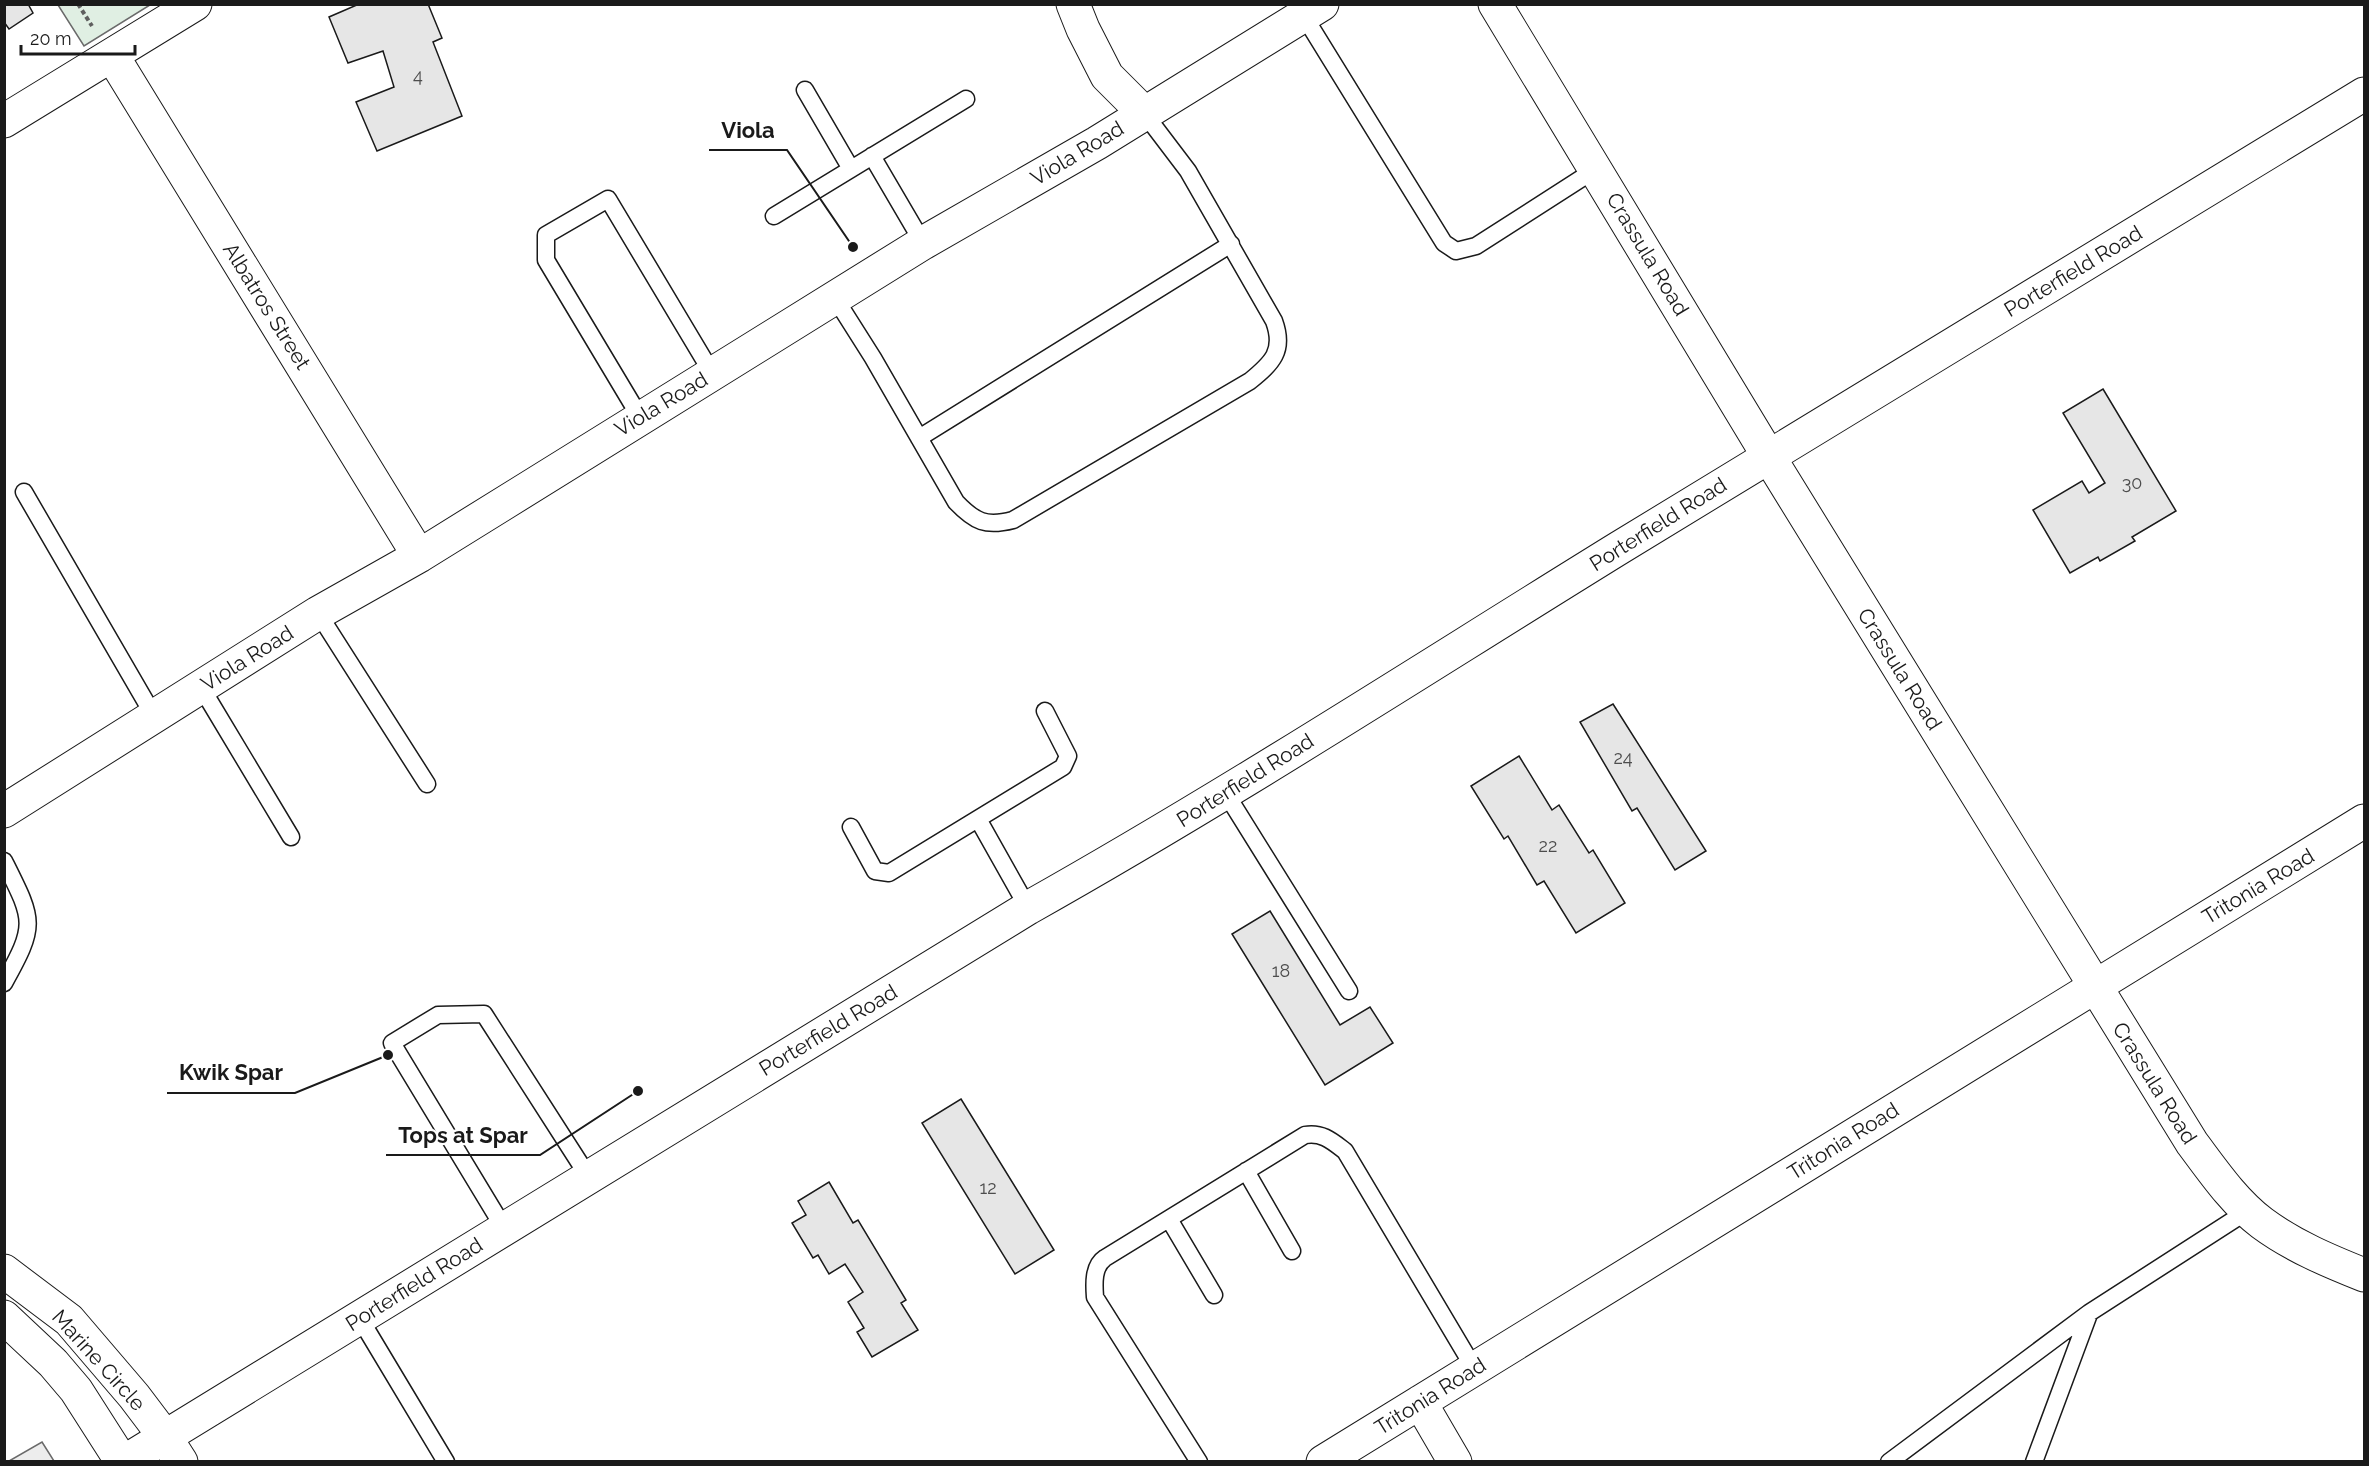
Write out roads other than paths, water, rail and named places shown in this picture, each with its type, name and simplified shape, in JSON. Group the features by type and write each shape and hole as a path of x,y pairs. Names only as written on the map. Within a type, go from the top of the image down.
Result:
{"street":[{"path":"4,122 113,57 195,4"},
{"path":"1073,4 1107,76 1144,113"},
{"name":"Crassula Road","path":"1496,4 1769,457 2192,1143 2223,1185 2261,1222 2302,1248 2364,1275"},
{"name":"Viola Road","path":"4,811 318,613 419,556 923,243 1313,10"},
{"name":"Albatros Street","path":"113,57 419,556"},
{"name":"Porterfield Road","path":"123,1461 173,1449 359,1317 1028,908 1117,858 2364,94"},
{"name":"Tritonia Road","path":"1323,1461 2364,821"},
{"name":"Marine Circle","path":"4,1271 69,1320 134,1396 173,1449"},
{"name":"Marine Circle","path":"4,1317 53,1363 76,1390 123,1461"},
{"path":"1420,1402 1455,1461"}],"lane":[{"path":"1313,10 1444,243 1456,251 1476,246 1596,169"},
{"path":"805,90 851,169"},
{"path":"774,216 966,99"},
{"path":"835,298 873,358 956,502 977,520 997,524 1013,520 1250,381 1268,366 1275,356 1279,333 1188,171 1144,113"},
{"path":"872,156 923,243"},
{"path":"640,417 546,260 546,235 608,200 712,373"},
{"path":"919,438 1230,244"},
{"path":"24,492 154,717"},
{"path":"318,613 427,784"},
{"path":"201,687 291,837"},
{"path":"851,827 875,872 889,873 1063,767 1068,756 1045,711"},
{"path":"1225,792 1348,991"},
{"path":"978,819 1028,908"},
{"path":"4,861 22,897 29,930 22,951 4,983"},
{"path":"504,1228 392,1043 438,1016 484,1014 588,1176"},
{"path":"1199,1461 1095,1297 1094,1283 1101,1261 1305,1135 1328,1138 1345,1151 1474,1368"},
{"path":"1246,1171 1292,1251"},
{"path":"1889,1461 2089,1313 2249,1210"},
{"path":"1169,1219 1214,1295"},
{"path":"2034,1461 2089,1313"},
{"path":"359,1317 446,1461"}],"place":[{"name":"Viola","path":"853,247"},
{"name":"Kwik Spar","path":"388,1055"},
{"name":"Tops at Spar","path":"638,1091"}]}
